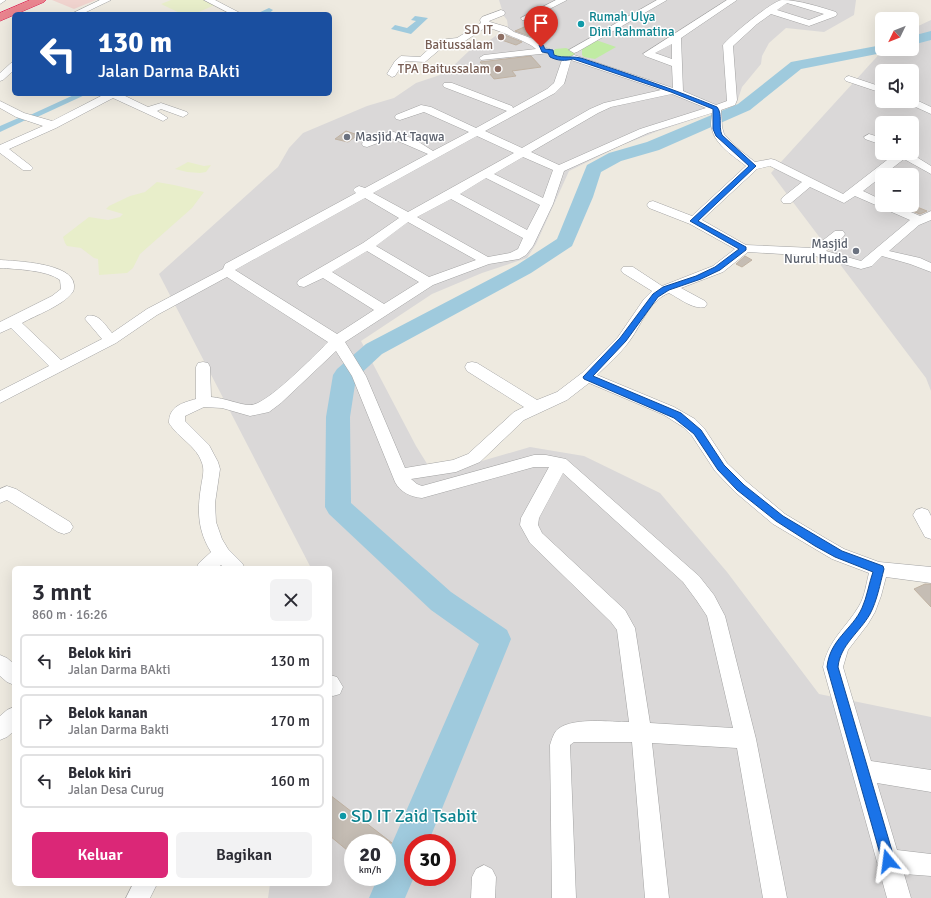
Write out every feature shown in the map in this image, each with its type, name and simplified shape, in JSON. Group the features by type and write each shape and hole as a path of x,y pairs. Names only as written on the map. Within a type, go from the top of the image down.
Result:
{"highway":[{"path":"0,4 10,0"},
{"path":"0,10 19,0"},
{"path":"0,10 27,0"},
{"path":"0,16 34,0"},
{"path":"0,16 40,0"}],"street":[{"path":"80,12 107,0"},
{"path":"208,0 234,12"},
{"path":"525,18 561,0"},
{"path":"676,64 648,54 733,0"},
{"path":"400,117 424,108 559,169 644,131 717,114 732,100 728,45 754,22 785,0 833,14 808,23 770,12"},
{"path":"484,58 527,52 560,53 654,1"},
{"path":"486,24 484,20 501,13"},
{"path":"392,74 398,63 404,58 422,60 442,42 459,40 486,24 504,29 511,34 560,53 675,92 717,114"},
{"path":"675,92 676,37"},
{"path":"0,397 111,340 152,312 224,273 230,267 473,130 508,108 547,88 555,70 560,53"},
{"path":"408,166 428,151 556,88 561,78 560,53"},
{"path":"0,78 12,67"},
{"path":"849,79 875,88"},
{"path":"448,85 508,108"},
{"path":"304,283 366,246 408,217 451,194 594,111 608,106 675,92"},
{"path":"27,168 1,149 52,126 80,109 109,96"},
{"path":"117,96 163,118"},
{"path":"0,104 16,113 38,119 52,126"},
{"path":"919,105 931,110"},
{"path":"147,110 161,106 183,114"},
{"path":"717,114 716,129 719,136 753,166"},
{"path":"367,144 391,134 403,138 428,151"},
{"path":"869,137 875,139"},
{"path":"694,221 753,166 770,162 844,199 895,160"},
{"path":"913,160 931,171"},
{"path":"234,566 222,554 213,541 206,522 212,469 211,463 205,452 177,423 177,415 185,408 204,402 222,403 250,411 264,408 276,399 333,344 428,282 486,261 514,256 522,252 527,246 547,204 559,169"},
{"path":"486,174 547,204"},
{"path":"787,200 810,181"},
{"path":"361,192 486,261"},
{"path":"855,192 875,201"},
{"path":"451,194 530,237"},
{"path":"654,204 694,221 744,249"},
{"path":"908,212 926,218"},
{"path":"400,475 456,466 474,458 519,416 562,396 587,377 618,346 649,302 665,289 698,278 718,269 744,249 816,252 861,265 880,252 915,222 926,218"},
{"path":"816,252 839,234"},
{"path":"366,246 428,282"},
{"path":"880,252 915,261 931,268"},
{"path":"0,264 34,266 57,273 63,276 66,280 67,290 63,295 0,328"},
{"path":"628,270 665,289 700,304"},
{"path":"323,272 383,310"},
{"path":"224,273 226,281 333,344 348,358 359,376 403,482 408,487 415,491 422,492 534,461 544,460 560,463 689,577 709,601 716,616 746,739 775,898"},
{"path":"92,319 111,340"},
{"path":"14,322 59,367"},
{"path":"203,367 204,402"},
{"path":"472,367 536,407"},
{"path":"587,377 677,415 698,432 711,454 741,487 779,519 838,554 879,569 931,575"},
{"path":"560,463 530,518 529,525 536,538 623,622 628,634 641,732 657,898"},
{"path":"0,496 6,493 10,494 64,527"},
{"path":"922,515 931,532"},
{"path":"207,566 222,554"},
{"path":"879,569 867,609 861,619 840,644 834,658 833,667 899,898"},
{"path":"0,664 12,674"},
{"path":"0,730 12,719"},
{"path":"564,898 560,745 566,734 572,732 641,732 746,739"},
{"path":"863,770 931,780"},
{"path":"888,861 931,866"},
{"path":"138,898 144,886"}],"shaded area":[{"path":"52,0 96,0 74,9"},
{"path":"499,0 856,0 854,15 824,32 786,28 769,43 762,56 761,64 742,87 737,102 722,110 658,131 620,146 569,171 536,244 527,258 482,273 432,294 361,341 416,446 434,475 530,447 584,456 660,493 727,572 819,694 931,717 931,898 268,898 270,886 332,886 332,566 310,566 159,274 278,167 289,148 303,133 367,106 394,98 416,83 440,75 453,66 469,51 483,45 508,27 507,20 504,16"},
{"path":"931,20 931,391 926,378 771,173 878,56 919,56 919,26"}],"green space":[{"path":"171,0 206,0 215,5 199,12 178,12 161,4"},
{"path":"596,40 616,47 595,59 584,57 582,55 582,49"},
{"path":"566,48 575,54 564,58 552,54 555,49"},
{"path":"188,162 204,166 211,165 206,172 200,173 175,169"},
{"path":"157,182 204,192 192,208 140,254 133,268 127,273 99,275 98,259 94,258 81,248 67,246 63,237 89,217 108,220 120,217 123,214 106,209 109,206 130,196 145,192"}],"water":[{"path":"415,16 428,18 411,34 391,29 395,25 407,28 416,21 411,20"}],"building":[{"path":"531,24 546,30 532,37 515,31"},
{"path":"505,35 522,42 516,45 496,38"},
{"path":"531,56 541,67 512,71 516,76 494,79 480,62"},
{"name":"Masjid At Taqwa","path":"346,131 358,135 348,142 335,139"},
{"path":"919,208 927,211 920,214 915,212 919,212"},
{"path":"745,256 752,260 742,267 736,264"},
{"path":"925,584 931,584 931,607 914,589"},
{"name":"SD IT Zaid Tsabit","path":"332,797 380,834 344,834 344,848 332,838"}],"waterway":[{"path":"264,12 269,10"},
{"path":"919,39 931,35"},
{"path":"387,898 496,639 441,601 338,507 338,417 345,375 374,349 524,269 565,242 584,197 593,169 615,157 653,146 744,107 796,65 875,50"},
{"path":"32,116 78,96"},
{"path":"0,129 26,118"}],"place":[{"name":"Rumah Ulya Dini Rahmatina","path":"581,24"},
{"name":"SD IT Baitussalam","path":"501,37"},
{"name":"TPA Baitussalam","path":"498,69"},
{"name":"Masjid At Taqwa","path":"347,137"},
{"name":"Masjid Nurul Huda","path":"856,251"},
{"name":"SD IT Zaid Tsabit","path":"343,816"}],"route":[{"path":"541,47 543,51 551,51 550,53 552,56 557,58 574,58 581,60 673,91 715,108 717,111 718,122 716,129 719,136 753,166 694,221 744,249 718,269 698,278 666,288 656,295 649,302 623,340 587,377 677,415 689,423 698,432 711,454 721,467 741,487 779,519 838,554 879,569 867,609 861,619 840,644 834,658 833,667 888,861"}]}
